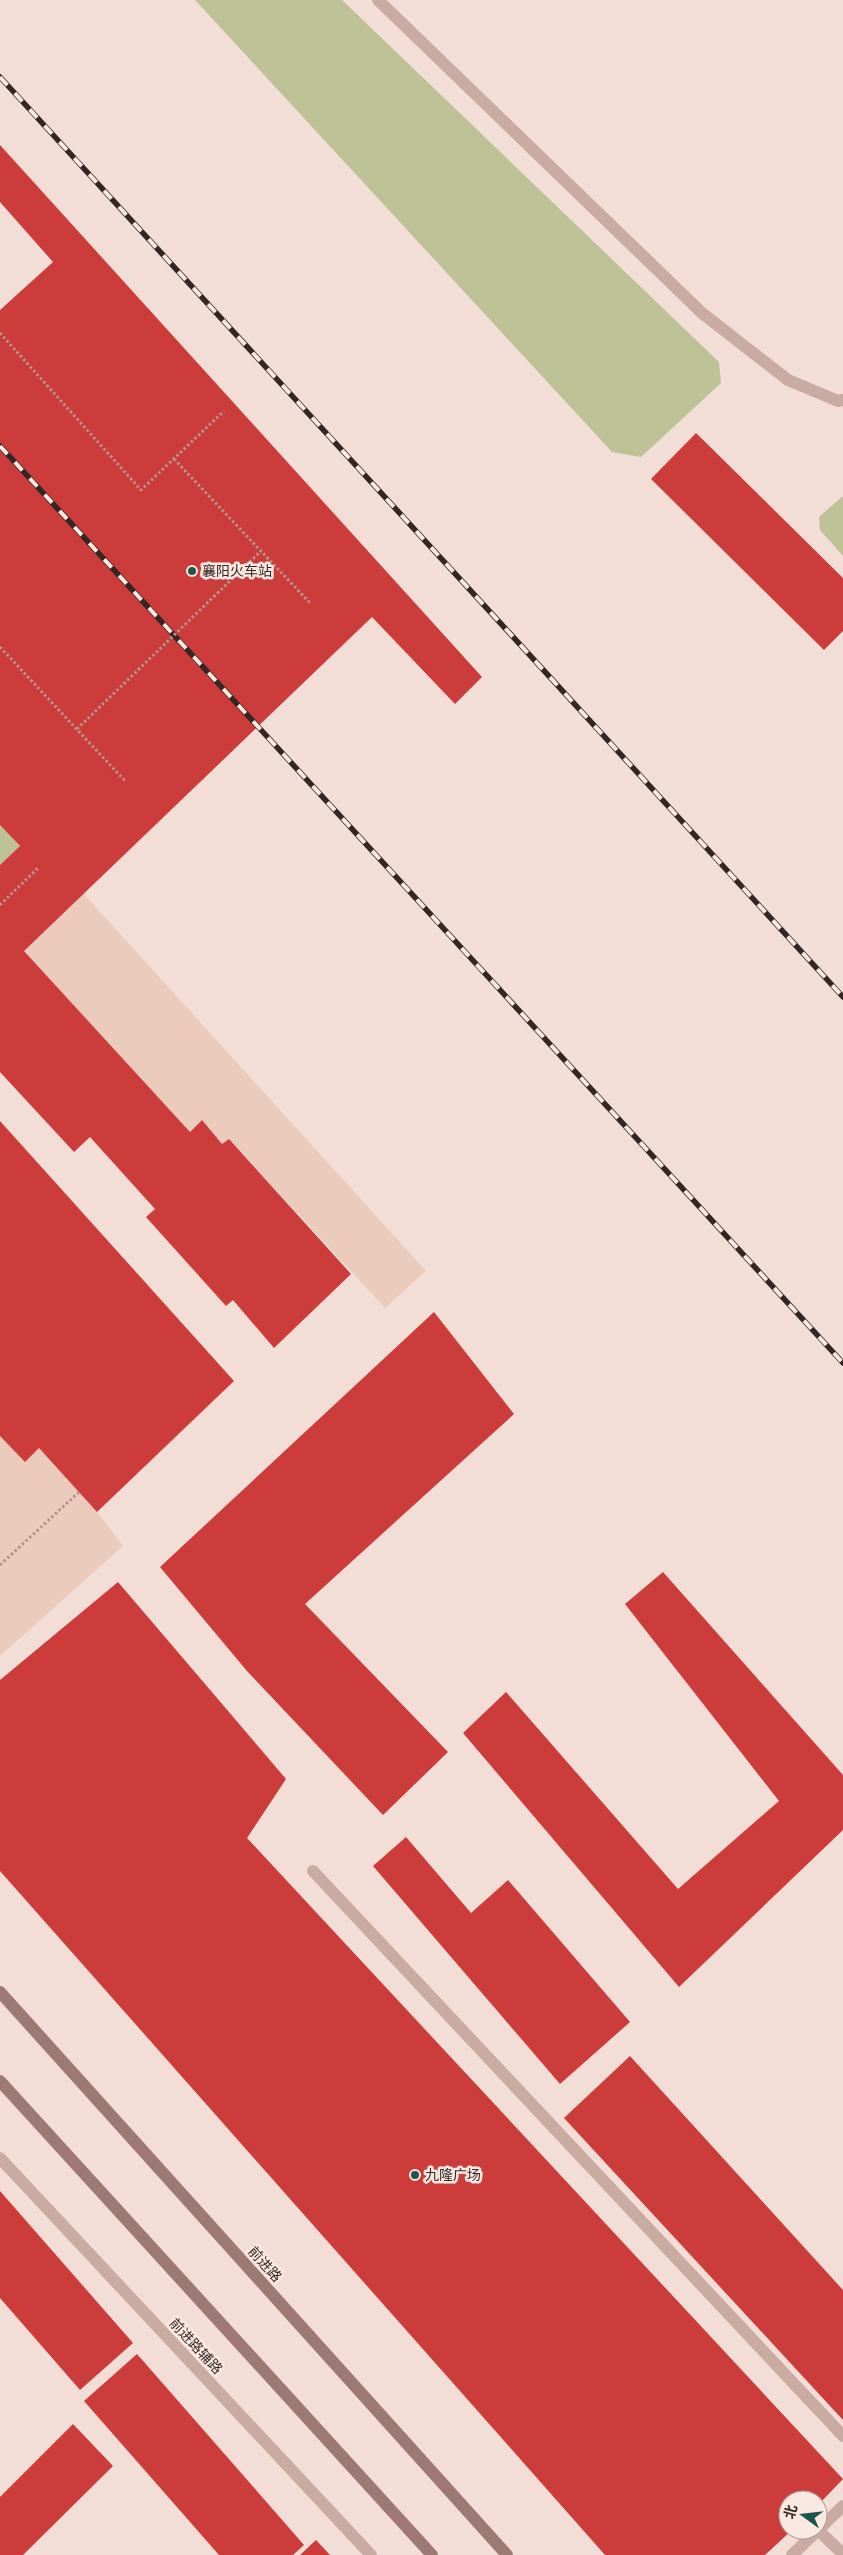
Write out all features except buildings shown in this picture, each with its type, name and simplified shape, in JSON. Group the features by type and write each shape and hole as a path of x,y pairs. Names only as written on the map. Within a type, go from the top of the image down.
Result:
{"main road":[{"name":"前进路","path":"0,1992 507,2555"},
{"path":"0,2081 432,2555"}],"street":[{"path":"378,0 702,313 788,380 838,401 843,400"},
{"path":"313,1871 843,2436"},
{"name":"前进路辅路","path":"0,2158 371,2555"},
{"path":"828,2520 843,2506"},
{"path":"792,2555 808,2540"},
{"path":"828,2540 843,2554"}],"path":[{"path":"0,333 141,490 224,411"},
{"path":"174,460 310,603"},
{"path":"77,729 261,551"},
{"path":"0,647 126,782"},
{"path":"0,905 38,868"},
{"path":"0,1565 79,1492"}],"green space":[{"path":"195,0 342,0 719,362 721,383 641,457 612,452"},
{"path":"843,496 843,556 820,530 819,517"},
{"path":"0,825 20,846 0,865"}],"shaded area":[{"path":"83,893 426,1271 385,1308 229,1139 222,1144 202,1120 190,1132 24,951"},
{"path":"0,1436 25,1462 39,1448 97,1512 123,1546 0,1656"}],"railway":[{"path":"0,77 843,997"},
{"path":"0,446 843,1363"}],"place":[{"name":"襄阳火车站","path":"192,571"},
{"name":"九隆广场","path":"415,2175"}]}
